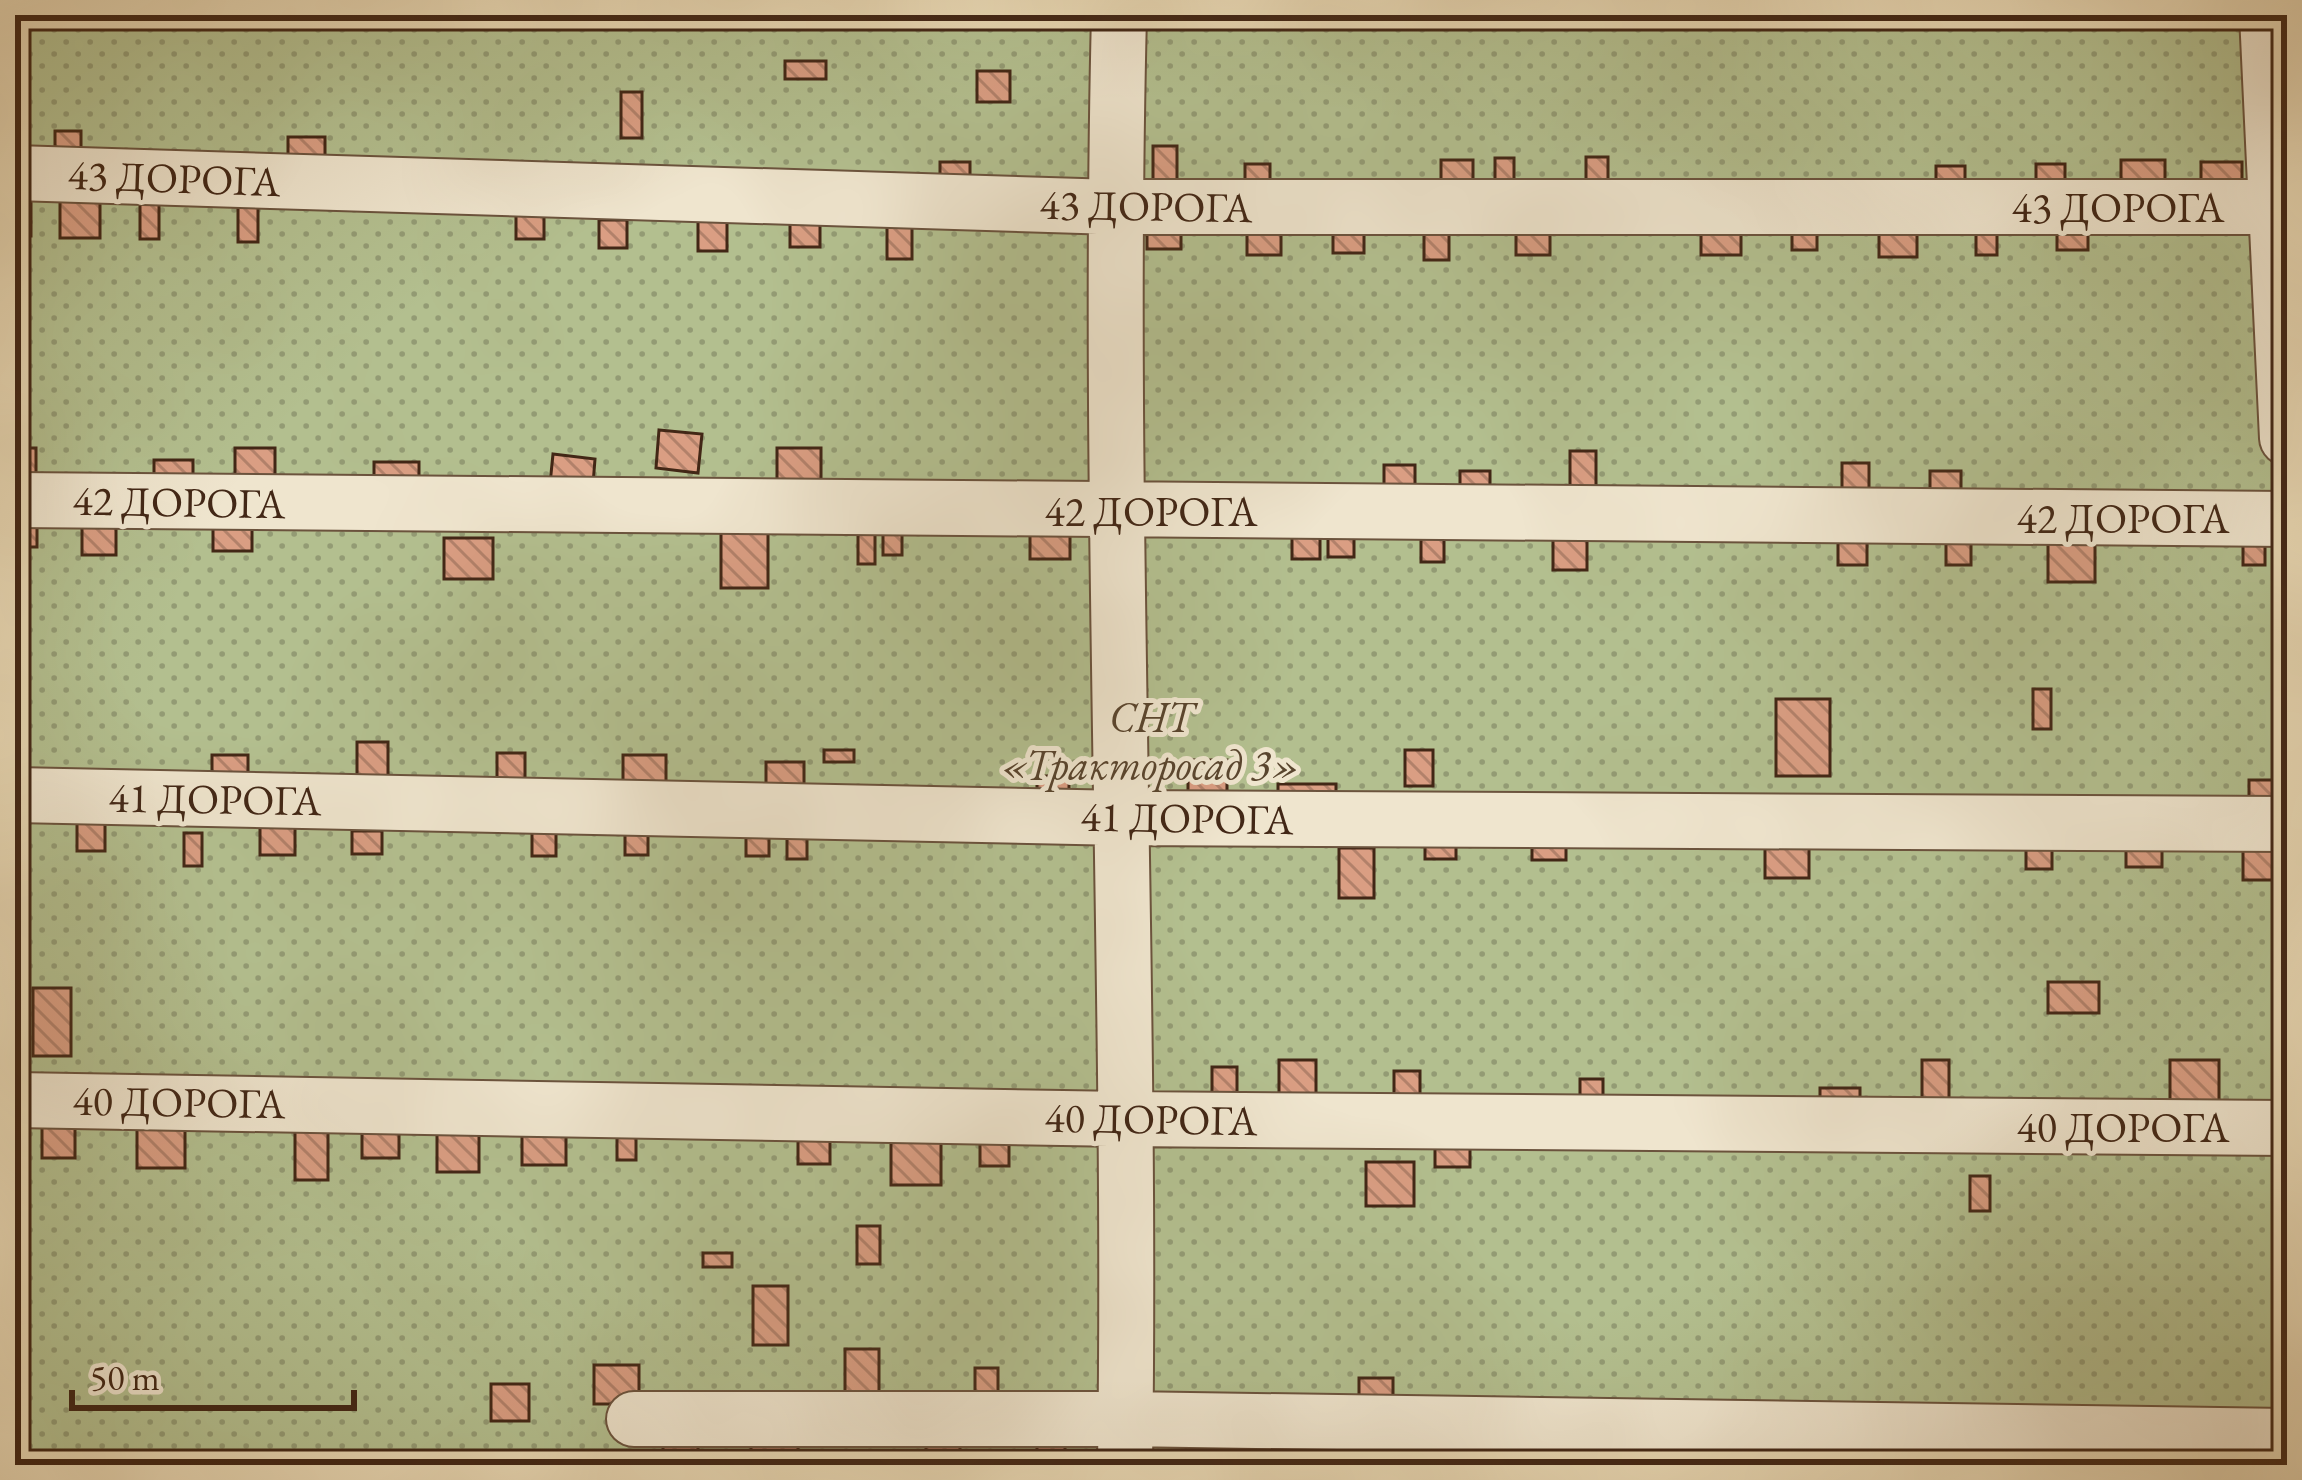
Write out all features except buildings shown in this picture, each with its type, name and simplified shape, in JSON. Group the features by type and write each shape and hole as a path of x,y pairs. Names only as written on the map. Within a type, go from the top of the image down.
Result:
{"street":[{"path":"1119,15 1114,207 1124,818 1125,1442"},
{"path":"2267,15 2287,438"},
{"name":"43 ДОРОГА","path":"15,173 1114,207 2277,207"},
{"name":"42 ДОРОГА","path":"15,500 2287,519"},
{"name":"41 ДОРОГА","path":"15,795 1124,818 2287,824"},
{"name":"40 ДОРОГА","path":"15,1100 1124,1119 2287,1128"},
{"path":"634,1419 1125,1442 2287,1436"}],"green space":[{"name":"СНТ «Тракторосад 3»","path":"15,15 2287,15 2287,1465 15,1465"}]}
